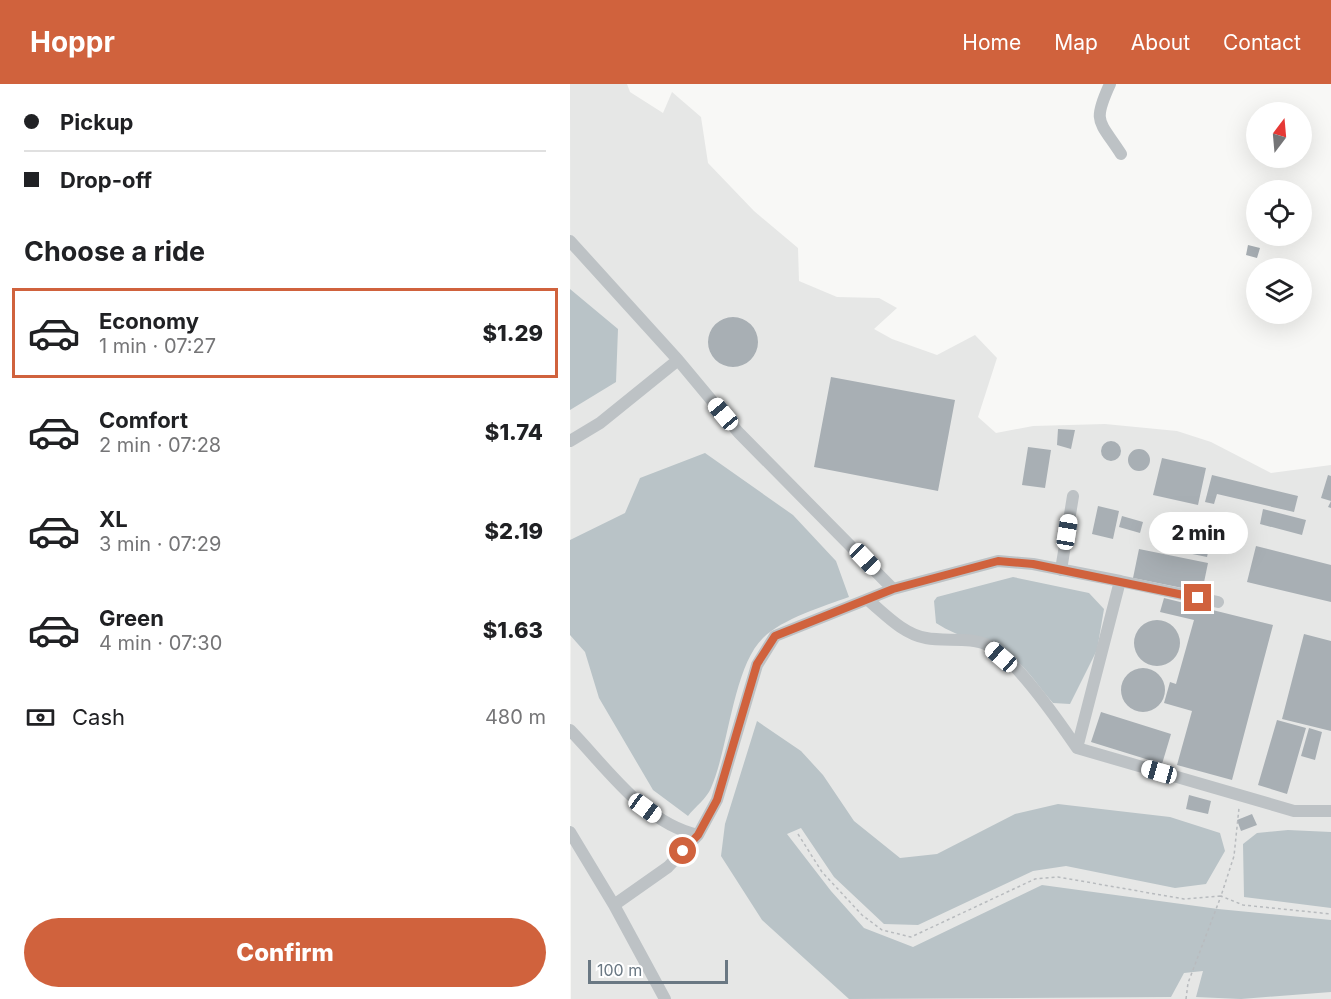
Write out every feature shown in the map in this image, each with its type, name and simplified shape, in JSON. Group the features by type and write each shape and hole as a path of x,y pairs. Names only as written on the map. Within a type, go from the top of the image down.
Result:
{"street":[{"path":"1110,84 1099,106 1099,121 1121,154"},
{"path":"570,242 678,360 738,432 893,589"},
{"path":"570,441 600,423 678,360"},
{"path":"1061,570 1073,496"},
{"path":"614,905 668,867 698,835 717,800 757,664 775,636 893,589 998,561 1061,570 1218,602"},
{"path":"1077,748 1120,581"},
{"path":"868,600 904,630 925,638 958,639 990,646 1013,667 1050,709 1077,748 1294,811 1331,811"},
{"path":"570,729 645,808 676,830 698,835"},
{"path":"570,832 614,905 665,999"}],"path":[{"path":"1186,999 1188,983 1234,856 1240,795"},
{"path":"798,834 822,872 862,915 882,930 911,937 1035,879 1058,877 1184,898 1221,896 1243,905 1331,914"}],"shaded area":[{"path":"570,84 627,84 630,92 663,113 672,92 701,117 708,163 754,211 798,248 799,281 837,297 879,298 897,308 874,329 892,339 937,355 975,335 997,358 978,417 996,433 1033,426 1105,424 1177,431 1211,442 1271,473 1331,465 1331,999 571,999"},
{"path":"570,289 618,329 616,382 570,410"},
{"path":"705,453 793,515 836,561 849,597 781,625 763,638 753,651 738,687 711,788 688,816 653,790 599,698 585,652 570,635 570,540 625,513 640,478"},
{"path":"1013,577 1089,593 1104,609 1097,650 1070,704 1053,703 1029,673 1013,658 936,623 934,601 937,597"},
{"path":"757,721 801,751 823,775 854,821 900,858 937,854 1015,814 1058,804 1170,817 1220,833 1225,851 1206,884 1175,888 1066,866 1033,871 918,925 884,924 834,877 801,828 787,834 831,891 864,928 913,947 1042,885 1218,909 1331,920 1331,992 1241,999 1196,997 1203,971 1184,973 1171,997 849,999 762,920 721,856 725,824"},
{"path":"1288,830 1331,832 1331,908 1244,897 1243,844 1257,833"}],"building":[{"path":"1248,246 1260,248 1257,258 1246,255"},
{"path":"733,317 751,324 758,342 751,360 733,367 715,360 708,342 715,324"},
{"path":"831,377 955,400 938,491 814,467"},
{"path":"1058,429 1075,430 1071,449 1057,445"},
{"path":"1111,441 1118,444 1121,451 1118,458 1111,461 1104,458 1101,451 1104,444"},
{"path":"1028,447 1051,450 1045,488 1022,485"},
{"path":"1139,449 1147,452 1150,460 1147,468 1139,471 1131,468 1128,460 1131,452"},
{"path":"1162,458 1206,468 1198,505 1153,495"},
{"path":"1212,475 1298,496 1294,512 1217,494 1214,504 1205,502"},
{"path":"1328,475 1331,476 1331,501 1321,498"},
{"path":"1098,506 1119,511 1113,539 1092,534"},
{"path":"1263,509 1306,520 1302,535 1260,524"},
{"path":"1122,516 1143,522 1140,533 1119,527"},
{"path":"1170,516 1214,526 1207,557 1163,548"},
{"path":"1256,546 1331,565 1331,602 1247,582"},
{"path":"1139,549 1208,563 1202,592 1133,578"},
{"path":"1164,598 1273,625 1232,780 1177,765 1192,711 1164,703 1170,682 1176,684 1194,620 1160,612"},
{"path":"1157,620 1173,627 1180,643 1173,659 1157,666 1141,659 1134,643 1141,627"},
{"path":"1304,634 1331,641 1331,731 1282,719"},
{"path":"1143,668 1158,675 1165,690 1158,705 1143,712 1128,705 1121,690 1128,675"},
{"path":"1101,712 1171,734 1162,764 1091,742"},
{"path":"1277,720 1306,728 1287,794 1258,785"},
{"path":"1309,728 1322,732 1315,760 1301,756"},
{"path":"1189,795 1211,801 1208,814 1186,809"},
{"path":"1252,814 1257,825 1241,831 1237,820"}],"route":[{"path":"683,851 698,835 717,800 757,664 775,636 893,589 998,561 1033,564 1198,598"}]}
